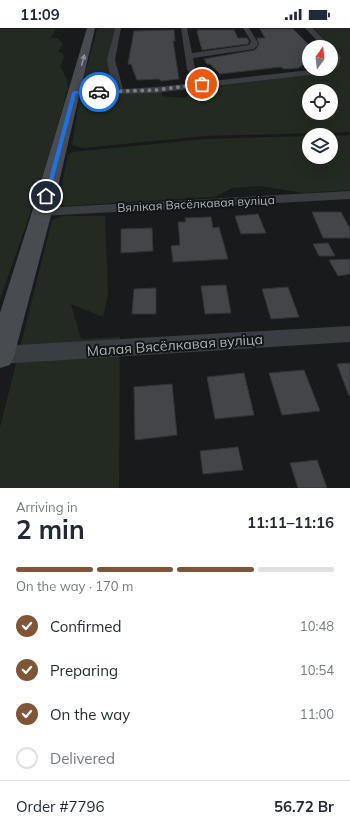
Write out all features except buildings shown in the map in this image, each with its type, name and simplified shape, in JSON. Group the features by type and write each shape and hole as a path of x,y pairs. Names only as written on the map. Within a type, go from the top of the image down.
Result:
{"main road":[{"path":"0,356 42,212 92,28"},
{"path":"68,71 74,86 74,93"}],"street":[{"path":"118,28 111,60 114,77 119,91"},
{"path":"184,28 191,69 202,84"},
{"path":"189,56 251,47 254,45 254,41 246,28"},
{"path":"308,28 320,40"},
{"path":"74,93 156,90 302,74"},
{"name":"Вялікая Вясёлкавая вуліца","path":"42,212 350,195"},
{"name":"Малая Вясёлкавая вуліца","path":"0,356 350,334"}],"shaded area":[{"path":"101,28 115,28 108,58 109,72 114,88 98,91 81,88 97,30"},
{"path":"311,28 350,28 350,132 338,132 338,128 302,128 302,133 204,136 83,148 72,145 80,96 83,94 162,92 162,96 185,98 196,89 302,76 338,76 338,40 323,40"},
{"path":"0,29 56,29 51,38 58,38 63,44 58,52 63,53 64,58 60,66 67,79 68,89 42,179 0,300"},
{"path":"350,135 350,190 304,193 259,186 232,188 215,197 65,206 58,202 68,155 72,152 206,139 302,136 302,164 338,164 338,136"},
{"path":"63,216 105,216 108,295 103,317 71,304 81,339 120,337 119,488 0,488 0,427 52,220"}],"way so far":[{"path":"99,92 156,90 202,84"}],"route":[{"path":"46,196 74,93 99,92"}]}
